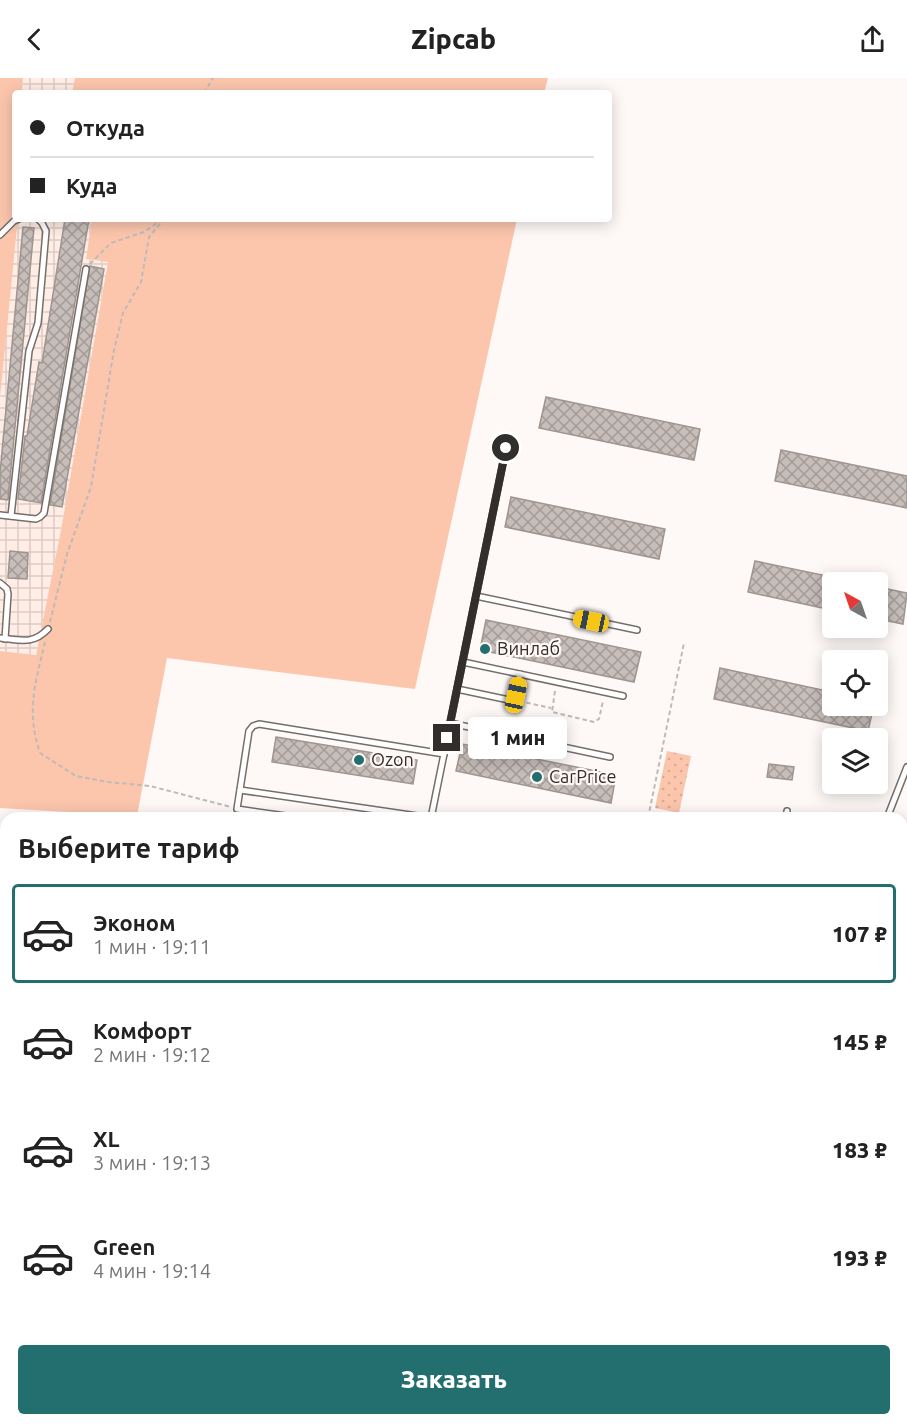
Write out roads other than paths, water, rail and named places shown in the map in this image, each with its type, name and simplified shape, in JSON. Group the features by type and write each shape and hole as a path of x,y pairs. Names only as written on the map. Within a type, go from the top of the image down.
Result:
{"lane":[{"path":"0,235 13,222"},
{"path":"11,516 29,351 38,323 46,231 41,222"},
{"path":"0,515 36,519 44,513 86,269"},
{"path":"432,812 506,448"},
{"path":"0,582 7,589 8,594 2,638 30,641 37,639 48,629"},
{"path":"476,596 637,630"},
{"path":"463,662 623,696"},
{"path":"457,689 509,700 516,695 520,674"},
{"path":"450,723 610,757"},
{"path":"258,812 237,809 249,731 252,726 259,724 444,754"},
{"path":"889,812 907,766"},
{"path":"240,790 390,812"}],"place":[{"name":"Винлаб","path":"485,649"},
{"name":"Ozon","path":"359,760"},
{"name":"CarPrice","path":"537,777"}]}
